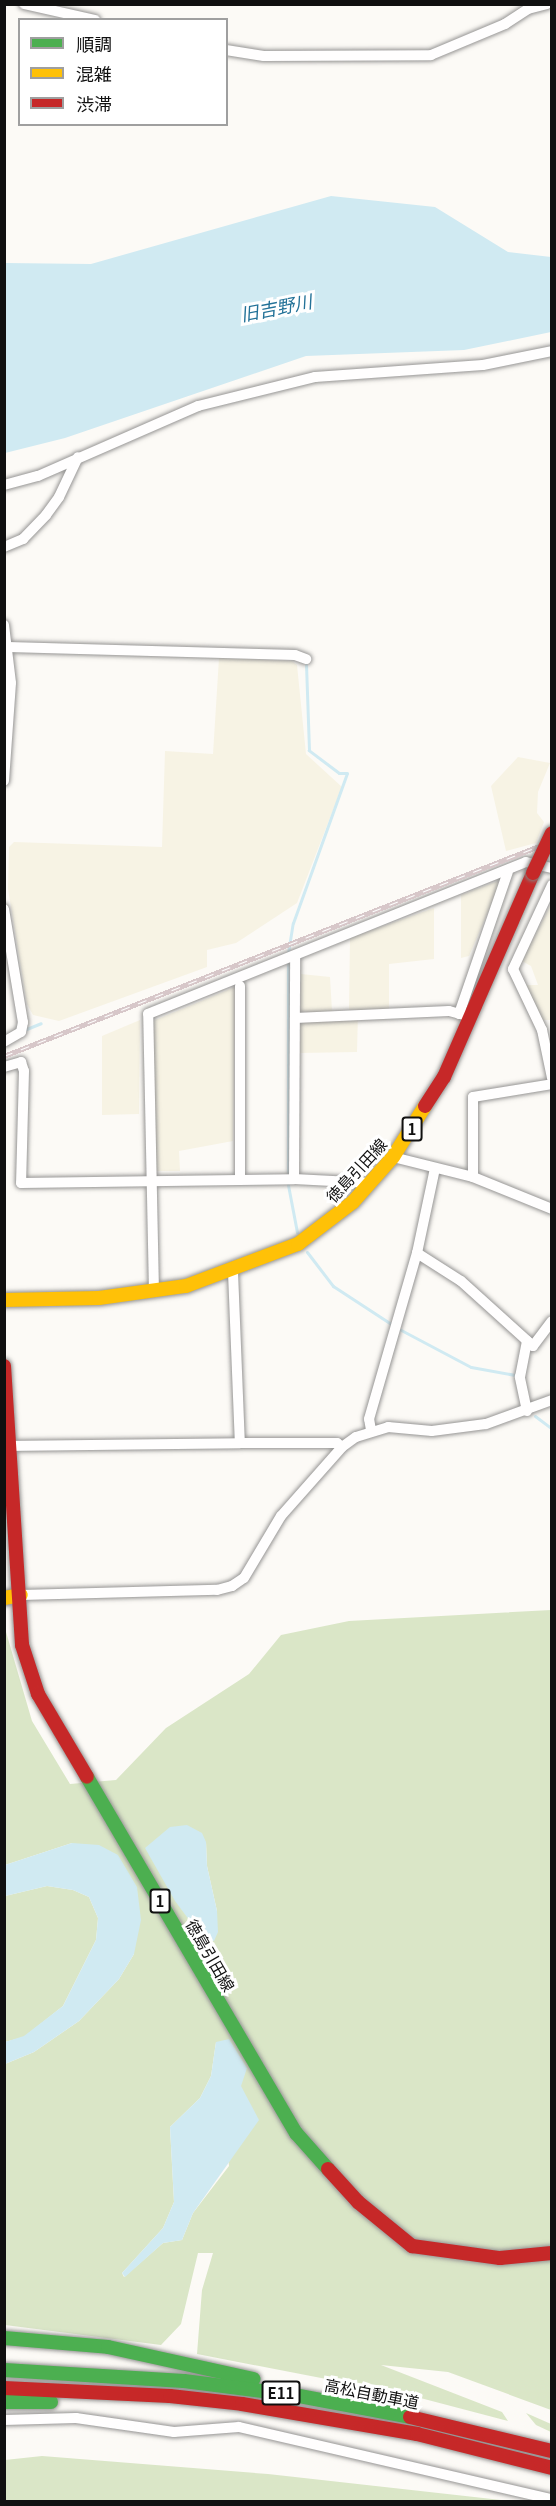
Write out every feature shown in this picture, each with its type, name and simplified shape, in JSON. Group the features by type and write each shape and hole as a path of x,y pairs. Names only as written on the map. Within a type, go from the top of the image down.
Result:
{"main road":[{"name":"徳島引田線","path":"4,1300 154,1292 233,1272 298,1244 353,1202 393,1156 444,1077 465,1015 552,833"},
{"name":"徳島引田線","path":"4,1366 8,1446 21,1595 22,1645 38,1694 296,2133 315,2157 358,2202 412,2246 500,2258 552,2253"},
{"path":"4,1598 21,1595"},
{"path":"4,2338 108,2347 457,2424 512,2440"},
{"name":"高松自動車道","path":"4,2370 184,2381 294,2395 512,2440 552,2451"},
{"name":"高松自動車道","path":"4,2388 170,2396 353,2421 552,2468"},
{"path":"4,2402 165,2408 353,2421"}],"street":[{"path":"24,4 86,18"},
{"path":"228,50 264,57 431,55 505,24 528,9 547,4"},
{"path":"4,486 38,476 198,406 315,377 483,365 552,351"},
{"path":"4,547 23,539 46,515 59,497 78,458"},
{"path":"4,625 11,683 4,781"},
{"path":"8,647 295,655 306,659"},
{"path":"154,1292 148,1014 508,872 526,862 552,868"},
{"path":"295,1018 465,1015 508,872"},
{"path":"551,1075 542,1030 513,969 552,885"},
{"path":"4,909 23,1022 21,1032 4,1042"},
{"path":"291,957 295,1018 294,1179"},
{"path":"240,986 240,1180"},
{"path":"4,1067 21,1062 24,1071 21,1183 294,1179 370,1183"},
{"path":"472,1178 473,1097 552,1084"},
{"path":"393,1156 472,1178 552,1209"},
{"path":"371,1430 369,1419 417,1253 435,1168"},
{"path":"417,1253 461,1281 533,1346 552,1321"},
{"path":"233,1272 240,1443"},
{"path":"527,1341 519,1377 527,1411"},
{"path":"21,1595 217,1590 232,1586 244,1578 281,1516 342,1447 371,1430 465,1428 527,1411 552,1400"},
{"path":"8,1446 337,1443 342,1447"},
{"path":"4,2420 76,2418 174,2432 239,2427 552,2499"}],"shaded area":[{"path":"219,658 292,661 297,665 306,754 342,787 297,903 236,943 207,950 207,967 59,1021 33,1015 27,1004 8,889 9,847 14,842 162,847 165,751 213,754"},
{"path":"518,757 550,763 538,792 537,813 544,822 536,843 506,851 491,786"},
{"path":"498,881 498,889 469,956 461,958 461,895"},
{"path":"551,904 551,1020 539,1020 523,985 538,985 531,966 522,961"},
{"path":"434,908 434,959 389,964 389,1010 349,1010 350,938"},
{"path":"301,974 330,977 332,1011 358,1014 357,1052 299,1053"},
{"path":"235,987 233,1141 179,1151 180,1171 153,1171 153,1021"},
{"path":"140,1020 139,1114 102,1115 102,1036"}],"green space":[{"path":"551,1610 551,2410 448,2372 381,2365 502,2412 508,2421 409,2395 197,2354 202,2290 213,2253 198,2253 181,2324 161,2345 5,2325 5,2064 34,2052 79,2021 119,1979 134,1954 72,1843 5,1865 4,1625 32,1721 70,1784 116,1780 166,1728 249,1674 281,1635 349,1621","holes":["206,1842 207,1866 217,1911 202,1937 185,1912","216,2042 229,2166 193,2213 182,2240 163,2243 124,2277 122,2273 163,2228 174,2202 170,2127 200,2098 211,2076"]},
{"path":"47,1886 73,1890 89,1897 98,1918 96,1940 63,2006 24,2037 5,2042 5,1896"},
{"path":"526,2413 551,2424 551,2432 536,2425"},
{"path":"42,2456 268,2474 511,2501 5,2501 5,2460"}],"water":[{"name":"旧吉野川","path":"331,196 435,207 508,252 551,257 551,332 464,350 306,356 65,438 5,453 5,263 91,264"},
{"path":"187,1825 202,1833 206,1842 207,1866 217,1911 218,1932 214,1941 202,1937 175,1901 145,1848 170,1827"},
{"path":"72,1843 99,1845 118,1855 137,1887 141,1920 134,1954 119,1979 79,2021 34,2052 5,2064 5,2042 24,2036 63,2006 96,1940 98,1918 89,1897 73,1890 47,1886 5,1896 5,1865"},
{"path":"229,2039 247,2068 241,2086 259,2120 193,2213 182,2240 163,2243 125,2277 122,2273 163,2228 174,2202 170,2127 200,2098 211,2076 216,2042"}],"waterway":[{"path":"288,953 293,923 347,773 339,773 309,750 306,665"},
{"path":"288,960 288,1173"},
{"path":"24,1030 41,1023"},
{"path":"288,1185 297,1232"},
{"path":"307,1252 333,1286 391,1324"},
{"path":"401,1330 471,1367 515,1375"},
{"path":"535,1416 552,1429"}],"railway":[{"path":"4,1056 552,841"}],"traffic: fast":[{"path":"87,1777 296,2133 328,2169"},
{"path":"4,2338 108,2347 254,2379"},
{"path":"4,2370 184,2381 294,2395 410,2417"},
{"path":"4,2402 51,2402"}],"traffic: slow":[{"path":"4,1300 99,1298 186,1286 298,1244 353,1202 393,1157 425,1106"},
{"path":"4,1598 21,1595"}],"traffic: jam":[{"path":"533,873 552,833"},
{"path":"425,1106 444,1077 533,873"},
{"path":"4,1366 22,1645 38,1694 87,1777"},
{"path":"328,2169 358,2202 412,2246 500,2258 552,2253"},
{"path":"4,2388 170,2396 242,2404 417,2434 552,2468"},
{"path":"410,2417 552,2451"}]}
